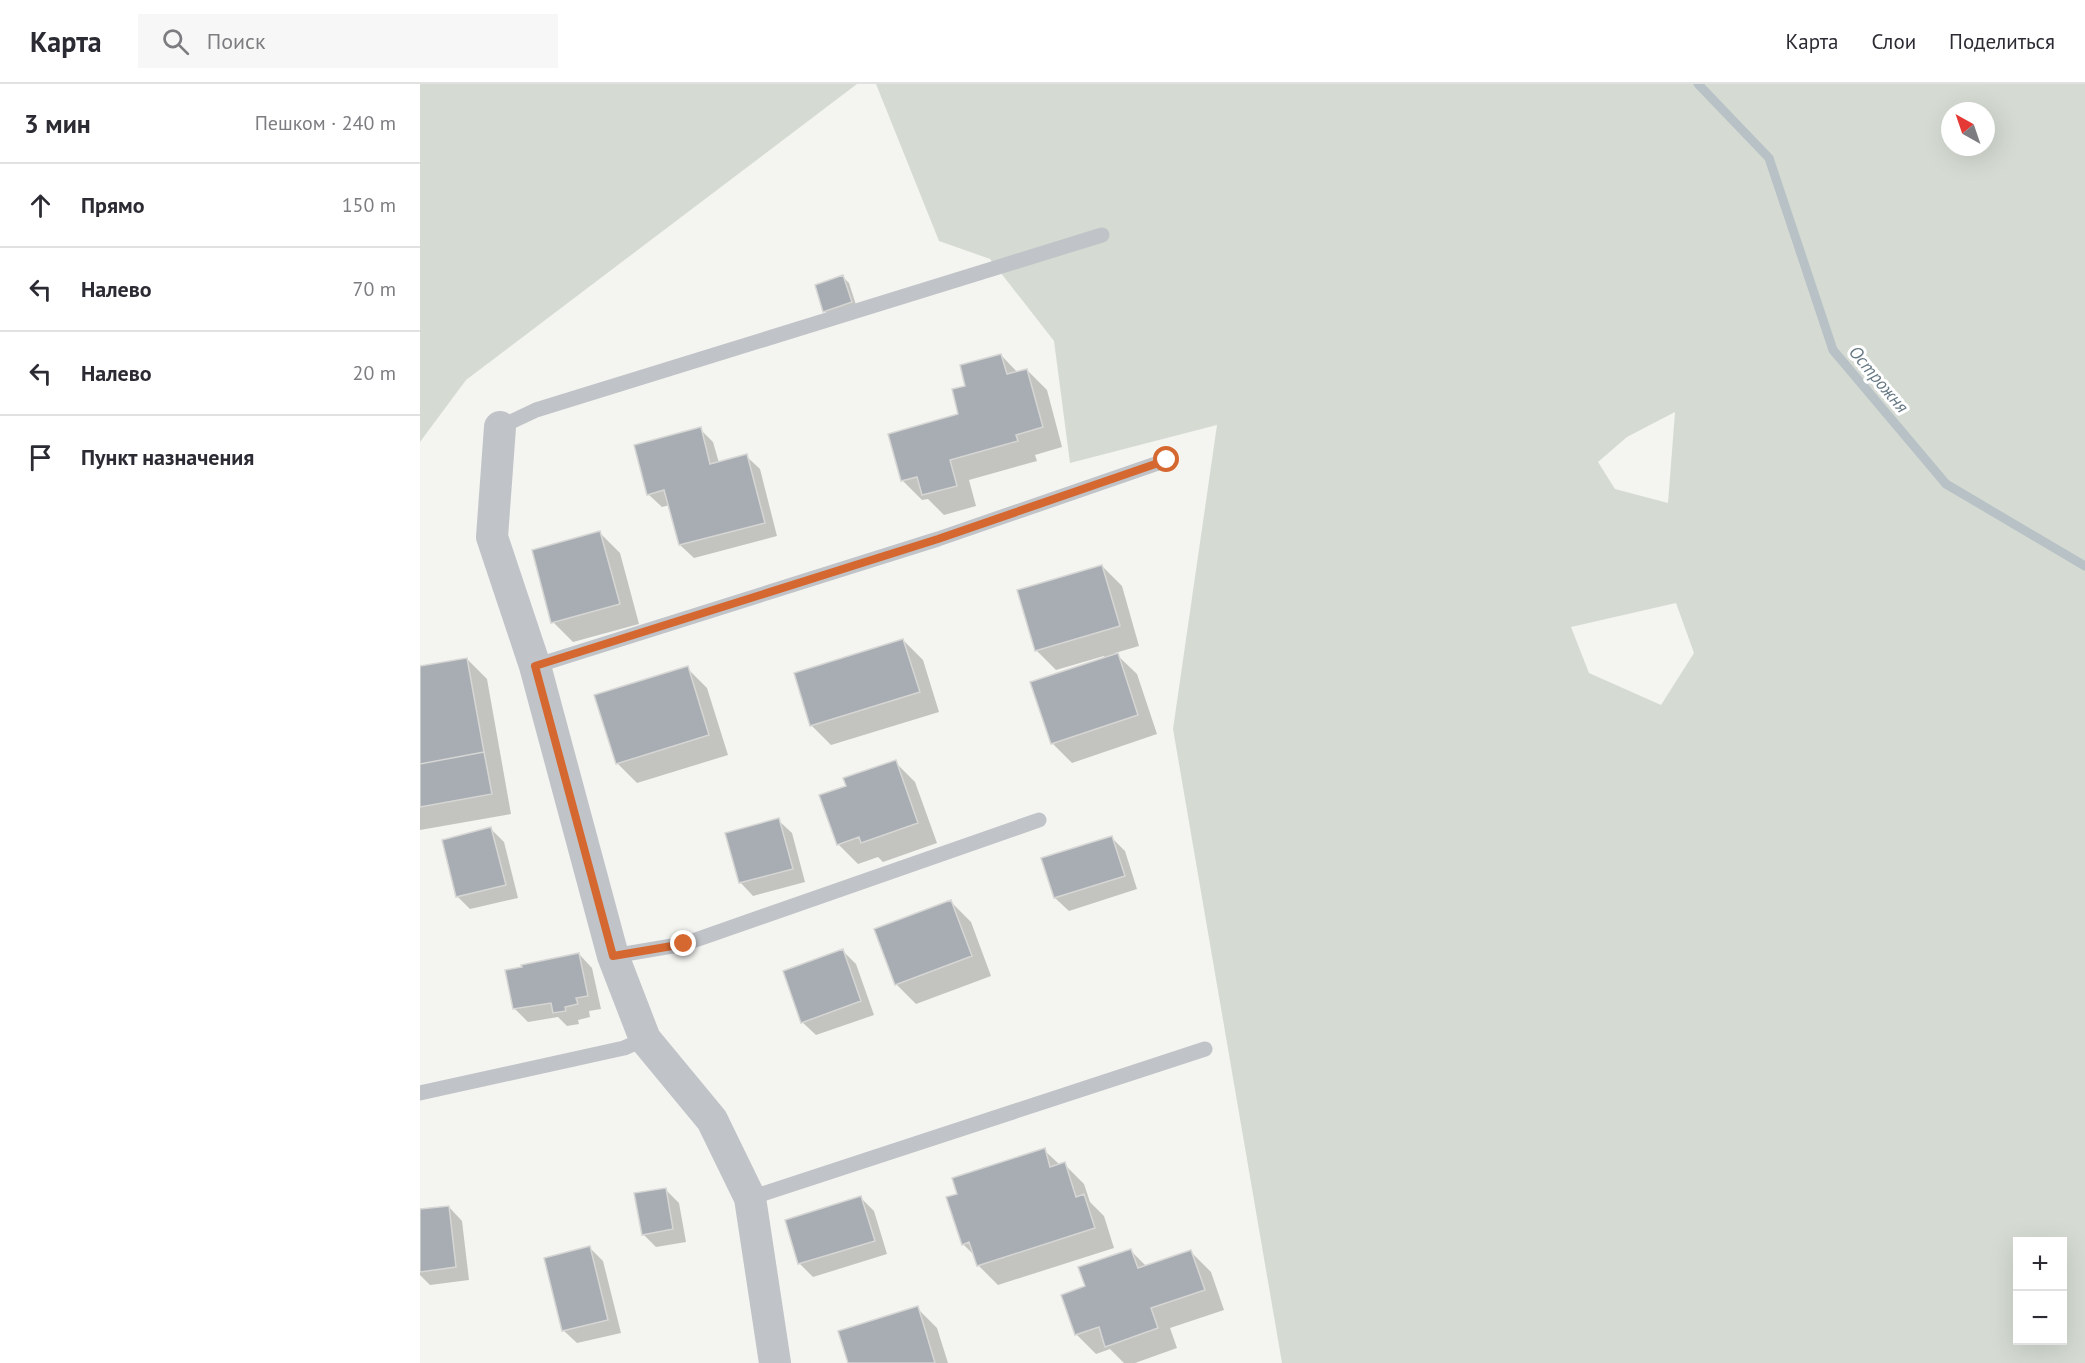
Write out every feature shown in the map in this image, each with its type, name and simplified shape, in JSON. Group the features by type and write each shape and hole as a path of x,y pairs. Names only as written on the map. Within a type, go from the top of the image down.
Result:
{"street":[{"path":"500,427 492,537 535,666 613,956 645,1039 712,1120 750,1198 775,1363"}],"lane":[{"path":"500,427 536,410 1102,236"},
{"path":"535,666 938,539 1167,460"},
{"path":"613,956 684,944 1039,820"},
{"path":"420,1093 624,1048 645,1039"},
{"path":"750,1198 1204,1049"}],"shaded area":[{"path":"420,84 857,84 466,380 420,442"},
{"path":"876,84 2085,84 2085,1363 1282,1363 1173,729 1217,425 1070,463 1054,341 990,259 939,241","holes":["1675,412 1668,503 1615,489 1598,462 1627,437","1676,603 1694,653 1661,705 1589,673 1571,627"]}],"building":[{"path":"843,275 852,302 823,312 815,285"},
{"path":"1001,354 1007,374 1027,369 1043,427 1016,435 1018,441 950,460 957,486 922,495 917,477 901,481 888,434 958,414 952,389 965,386 960,365"},
{"path":"701,427 710,464 747,454 765,523 679,545 664,490 647,495 634,445"},
{"path":"600,531 620,604 551,623 532,550"},
{"path":"1102,565 1120,626 1035,651 1017,590"},
{"path":"903,639 920,692 810,726 794,673"},
{"path":"1118,653 1138,715 1051,744 1030,682"},
{"path":"467,658 484,752 420,764 420,666"},
{"path":"688,666 709,735 616,764 594,695"},
{"path":"484,752 492,794 420,807 420,764"},
{"path":"896,760 918,823 861,843 859,837 837,845 819,795 846,786 843,778"},
{"path":"779,818 793,869 739,883 725,833"},
{"path":"491,827 506,885 456,897 442,840"},
{"path":"1112,836 1125,876 1054,898 1041,858"},
{"path":"951,900 972,956 895,985 874,929"},
{"path":"843,949 861,1001 801,1023 783,971"},
{"path":"579,953 588,996 576,998 578,1004 565,1007 566,1011 553,1013 551,1003 513,1009 505,970"},
{"path":"1045,1148 1050,1167 1065,1162 1076,1197 1084,1194 1095,1228 977,1266 969,1242 962,1245 946,1197 957,1194 952,1178"},
{"path":"666,1188 673,1229 642,1235 634,1193"},
{"path":"861,1196 875,1241 798,1264 785,1220"},
{"path":"449,1206 456,1267 420,1272 420,1209"},
{"path":"590,1246 608,1320 562,1331 544,1258"},
{"path":"1131,1249 1138,1268 1191,1250 1205,1290 1151,1308 1158,1328 1105,1347 1099,1327 1075,1335 1061,1295 1085,1286 1078,1267"},
{"path":"918,1306 935,1363 848,1363 838,1331"}],"waterway":[{"name":"Острожня","path":"1698,84 1769,158 1833,350 1946,484 2085,566"}],"route":[{"path":"684,944 613,956 535,666 938,539 1167,460"}]}
